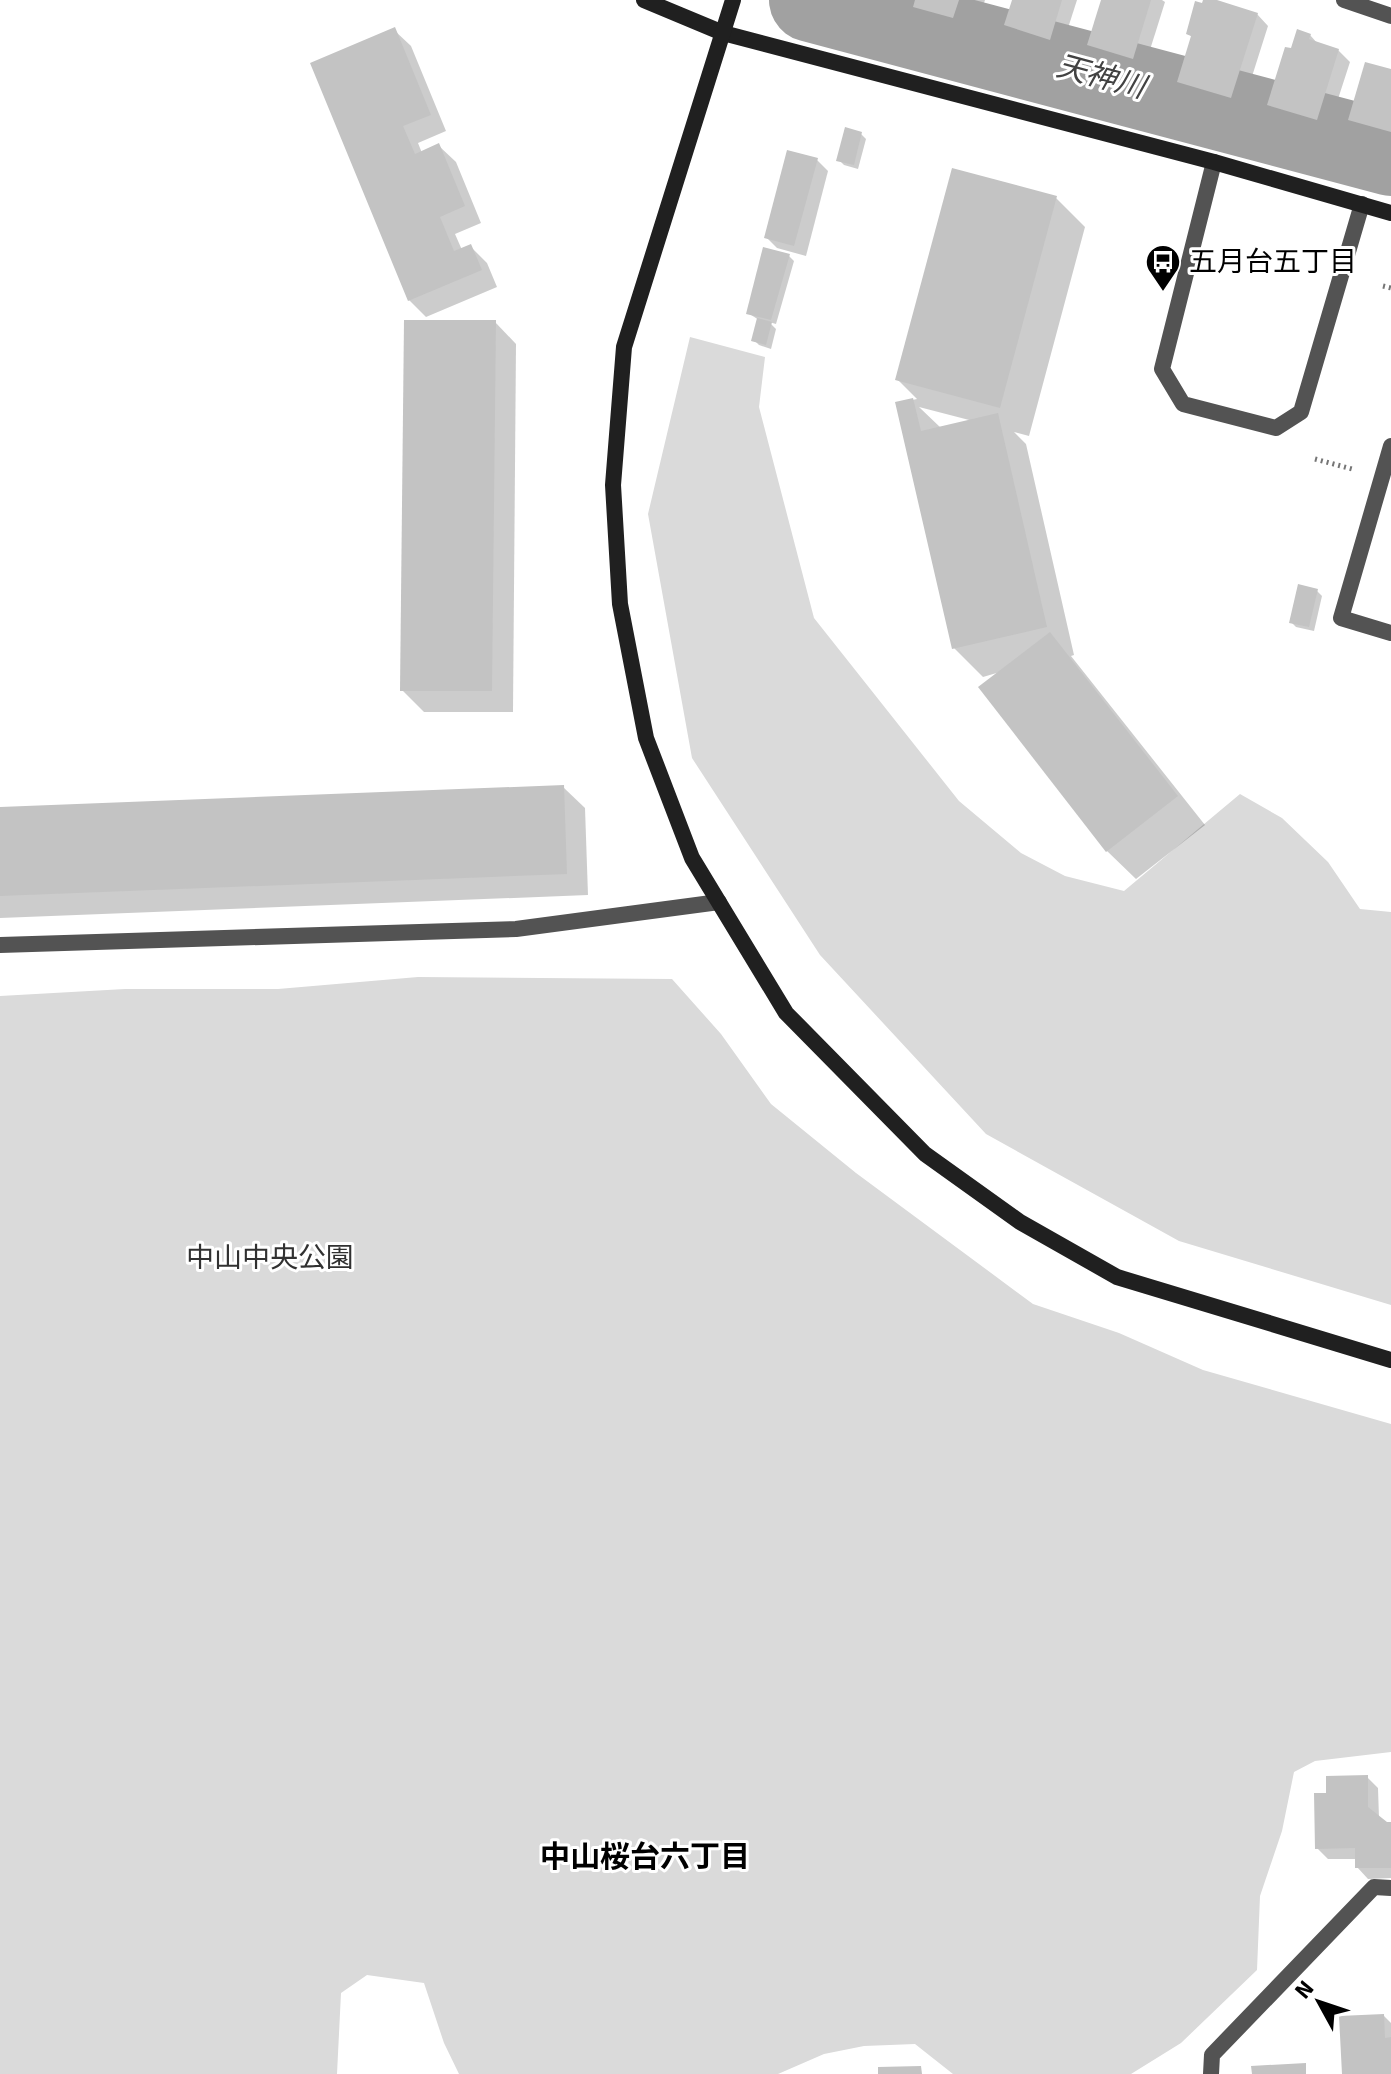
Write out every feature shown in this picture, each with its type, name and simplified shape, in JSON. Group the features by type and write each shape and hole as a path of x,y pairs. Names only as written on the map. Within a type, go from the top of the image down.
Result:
{"street":[{"path":"644,0 723,33 1214,162 1391,213"},
{"path":"733,0 624,347 613,485 620,604 646,738 692,858 786,1013 925,1154 1020,1222 1117,1277 1391,1360"},
{"path":"1344,0 1391,16"},
{"path":"1214,162 1162,369 1183,404 1276,428 1301,412 1362,204"},
{"path":"1391,446 1341,618 1391,633"},
{"path":"0,945 516,929 719,902"},
{"path":"1211,2074 1212,2055 1374,1887 1391,1888"}],"path":[{"path":"1383,286 1391,288"}],"green space":[{"path":"690,337 765,357 759,407 814,618 959,801 1021,853 1065,876 1124,891 1240,794 1282,818 1328,862 1360,909 1391,912 1391,1305 1179,1241 986,1134 820,955 692,758 648,514"},
{"name":"中山中央公園","path":"418,977 672,979 721,1034 771,1104 856,1173 1033,1304 1119,1333 1203,1370 1391,1424 1391,1752 1315,1761 1294,1772 1282,1831 1260,1896 1257,1970 1181,2043 1131,2074 953,2074 915,2044 864,2046 824,2054 778,2074 459,2074 444,2043 424,1983 367,1975 341,1993 337,2074 0,2074 0,996 125,989 278,989"}],"building":[{"path":"915,0 959,0 953,18 913,7"},
{"path":"1012,0 1062,0 1050,40 1004,25"},
{"path":"1101,0 1151,0 1133,59 1087,45"},
{"path":"1203,0 1217,0 1258,13 1231,98 1177,82 1191,36 1186,34 1195,1 1202,3"},
{"path":"395,27 431,115 403,126 415,154 439,143 465,206 440,217 454,251 471,244 482,270 408,301 310,63"},
{"path":"1297,29 1311,34 1309,39 1339,49 1317,120 1267,105 1285,47 1291,48"},
{"path":"1365,62 1391,69 1391,132 1348,120"},
{"path":"845,127 862,132 854,165 836,161"},
{"path":"787,150 818,158 794,246 764,238"},
{"path":"952,168 1057,196 1000,408 895,380"},
{"path":"763,247 790,254 771,320 746,314"},
{"path":"757,318 772,322 766,345 751,341"},
{"path":"404,320 496,320 492,691 400,691"},
{"path":"913,398 921,431 998,413 1047,627 952,649 895,402"},
{"path":"1298,584 1318,589 1309,627 1289,623"},
{"path":"1050,632 1178,796 1106,852 978,687"},
{"path":"564,785 567,874 0,896 0,807"},
{"path":"1368,1775 1368,1807 1391,1822 1391,1868 1355,1868 1355,1848 1315,1849 1314,1793 1326,1793 1326,1776"},
{"path":"1384,2014 1385,2038 1391,2037 1391,2074 1342,2074 1339,2016"},
{"path":"1306,2063 1306,2074 1252,2074 1251,2066"},
{"path":"921,2066 922,2074 878,2074 878,2067"}],"waterway":[{"name":"天神川","path":"811,0 1391,154"}],"place":[{"name":"五月台五丁目","path":"1163,293"}],"district":[{"name":"中山桜台六丁目","path":"645,1857"}]}
